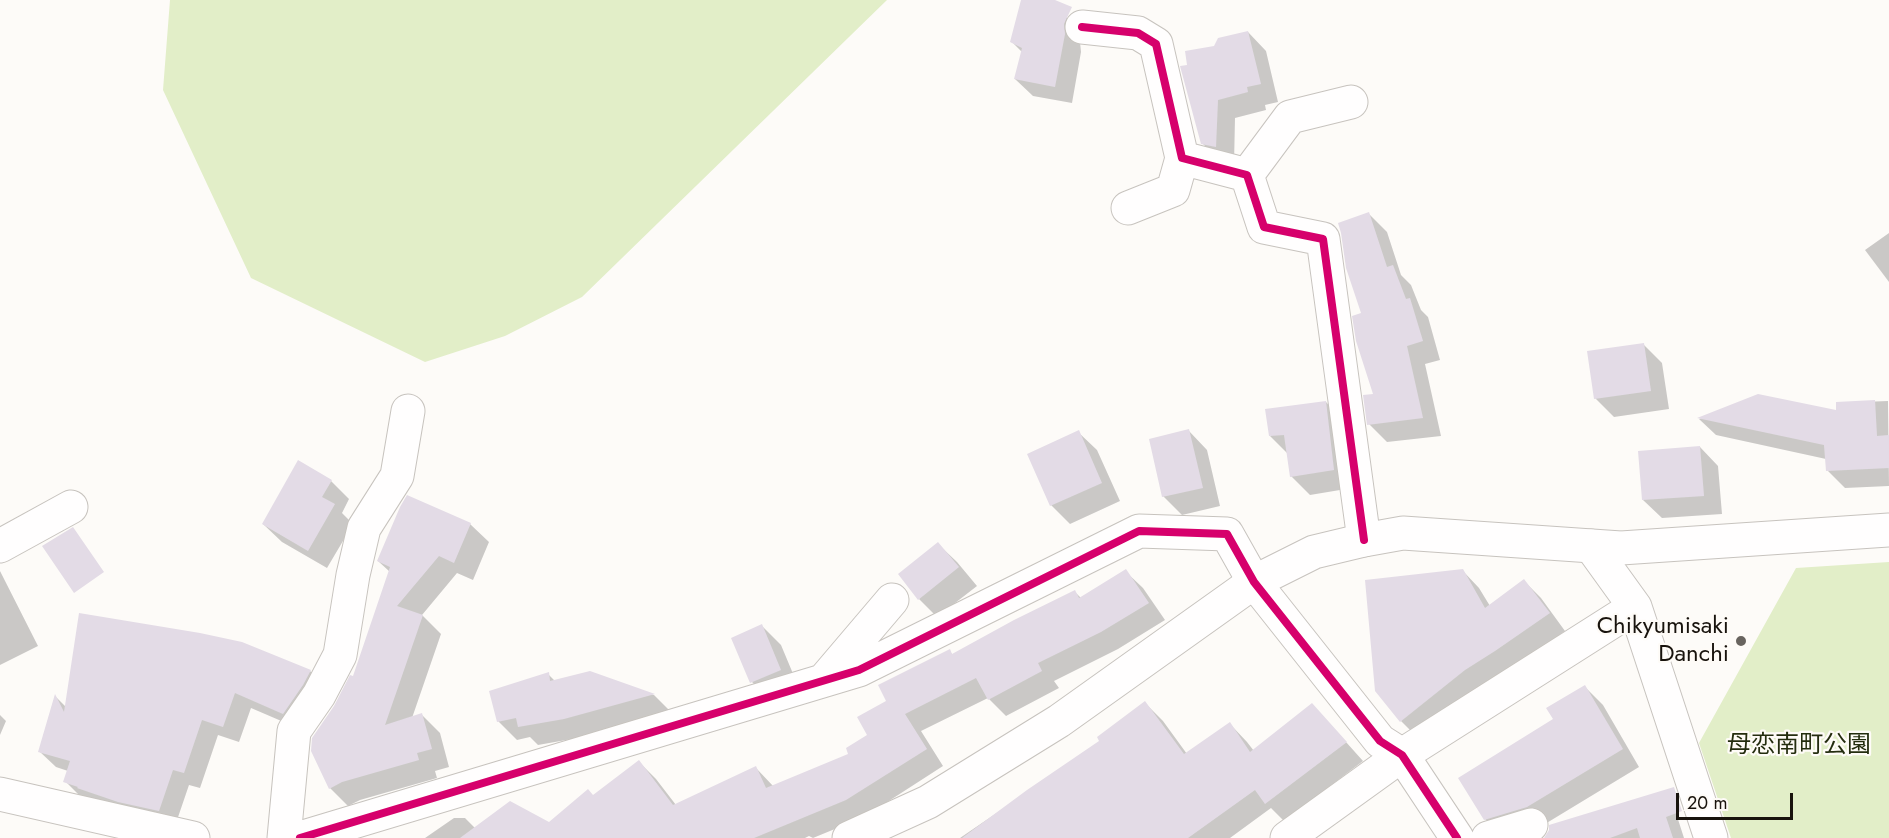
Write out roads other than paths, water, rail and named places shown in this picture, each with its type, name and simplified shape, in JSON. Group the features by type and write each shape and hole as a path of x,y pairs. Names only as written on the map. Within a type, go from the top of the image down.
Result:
{"street":[{"path":"1082,27 1138,33 1156,44 1182,158 1173,190 1128,208"},
{"path":"1247,175 1290,117 1351,102"},
{"path":"1182,158 1247,175"},
{"path":"1247,175 1264,227 1323,239 1364,540"},
{"path":"284,838 294,731 319,695 340,655 353,575 364,528 397,476 408,411"},
{"path":"0,546 71,507"},
{"path":"849,838 928,802 1059,721 1254,582 1314,552 1403,533 1621,548 1889,530"},
{"path":"300,838 859,670 1139,531 1227,534 1254,582 1380,741 1402,755 1456,838"},
{"path":"1591,546 1635,607 1711,838"},
{"path":"824,680 892,600"},
{"path":"1287,838 1402,755 1635,607"},
{"path":"0,794 193,838"},
{"path":"1488,838 1532,825"}],"place":[{"name":"Chikyumisaki Danchi","path":"1741,641"}],"park label":[{"name":"母恋南町公園","path":"1799,746"}]}
